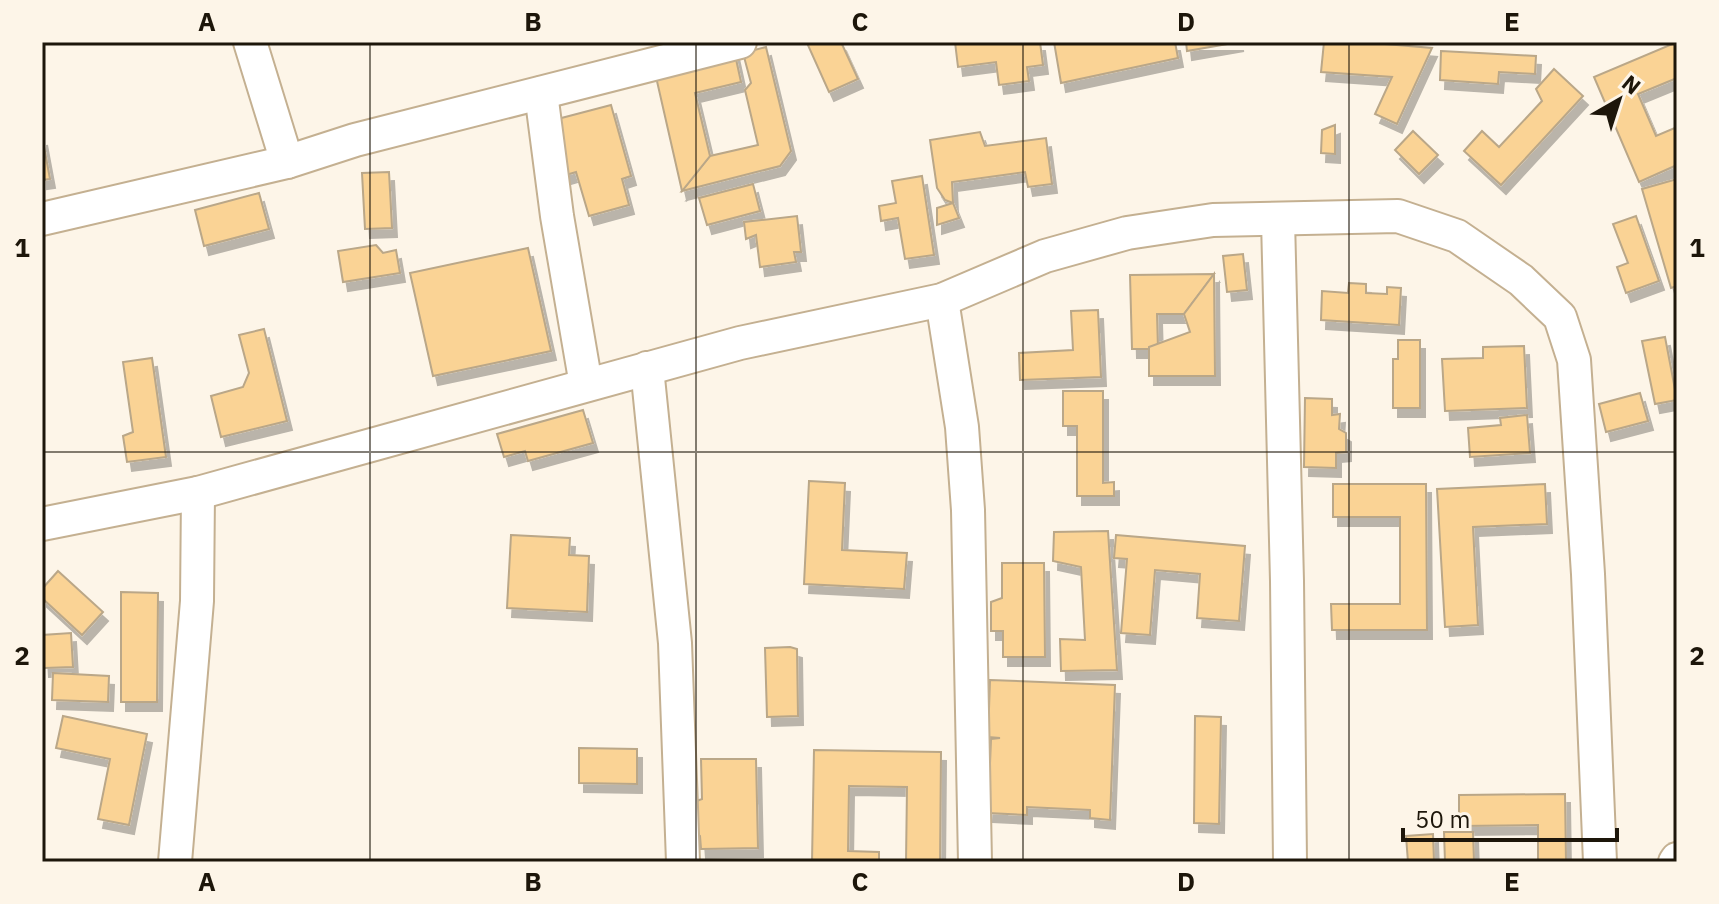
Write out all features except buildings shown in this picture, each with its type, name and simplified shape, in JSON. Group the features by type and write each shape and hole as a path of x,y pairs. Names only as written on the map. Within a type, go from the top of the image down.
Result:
{"street":[{"path":"250,42 287,162"},
{"path":"42,219 287,162 355,140 740,42"},
{"path":"541,93 557,216 586,385"},
{"path":"42,524 198,493 740,343 942,300 1045,256 1127,233 1213,220 1398,216 1457,236 1521,280 1560,317 1574,360 1589,589 1600,862"},
{"path":"1278,220 1290,862"},
{"path":"942,300 962,427 968,510 975,862"},
{"path":"647,368 675,643 683,862"},
{"path":"175,862 197,601 198,493"}]}
